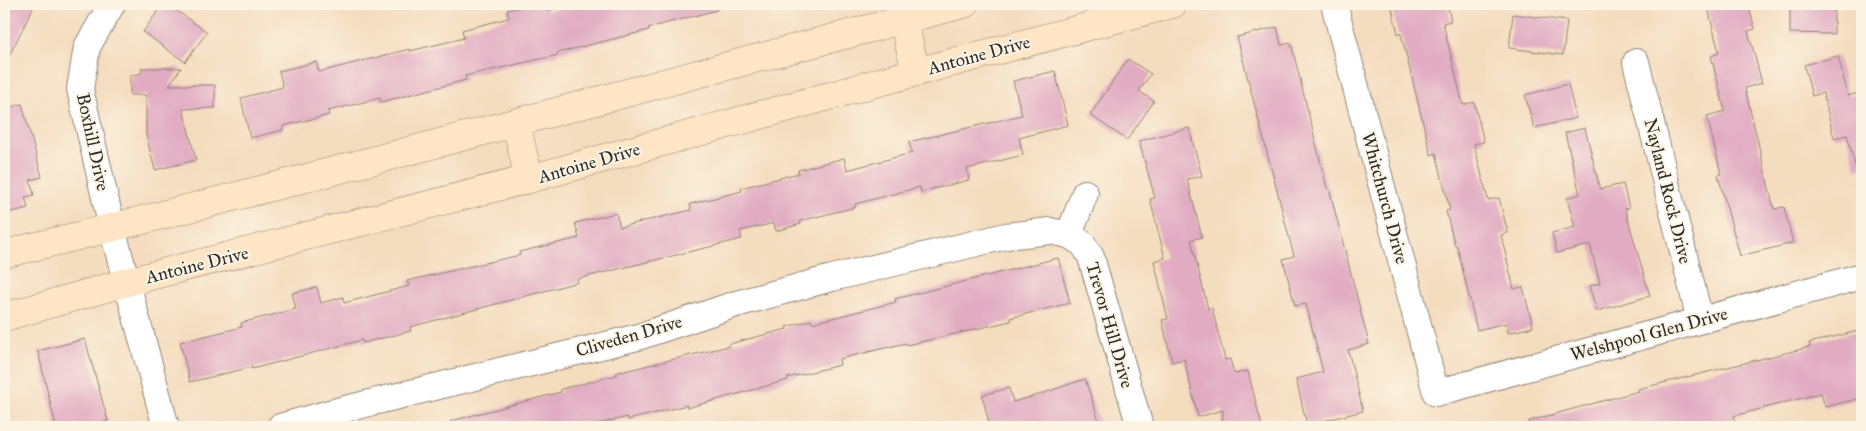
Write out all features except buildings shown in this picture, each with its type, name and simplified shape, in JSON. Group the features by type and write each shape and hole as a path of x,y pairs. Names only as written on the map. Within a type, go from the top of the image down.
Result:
{"main road":[{"path":"4,254 516,124 964,4"},
{"name":"Antoine Drive","path":"4,316 127,282 529,179 916,72 1173,4"},
{"path":"903,19 916,72"},
{"path":"516,124 529,179"}],"street":[{"name":"Boxhill Drive","path":"112,4 87,47 80,89 112,228 166,427"},
{"name":"Whitchurch Drive","path":"1334,4 1436,393"},
{"name":"Nayland Rock Drive","path":"1636,62 1700,320"},
{"path":"1069,234 1085,193"},
{"name":"Cliveden Drive","path":"280,427 360,405 638,336 736,304 832,278 1030,232 1050,231 1069,234"},
{"name":"Trevor Hill Drive","path":"1069,234 1083,244 1091,258 1140,427"},
{"name":"Welshpool Glen Drive","path":"1436,393 1862,276"}]}
